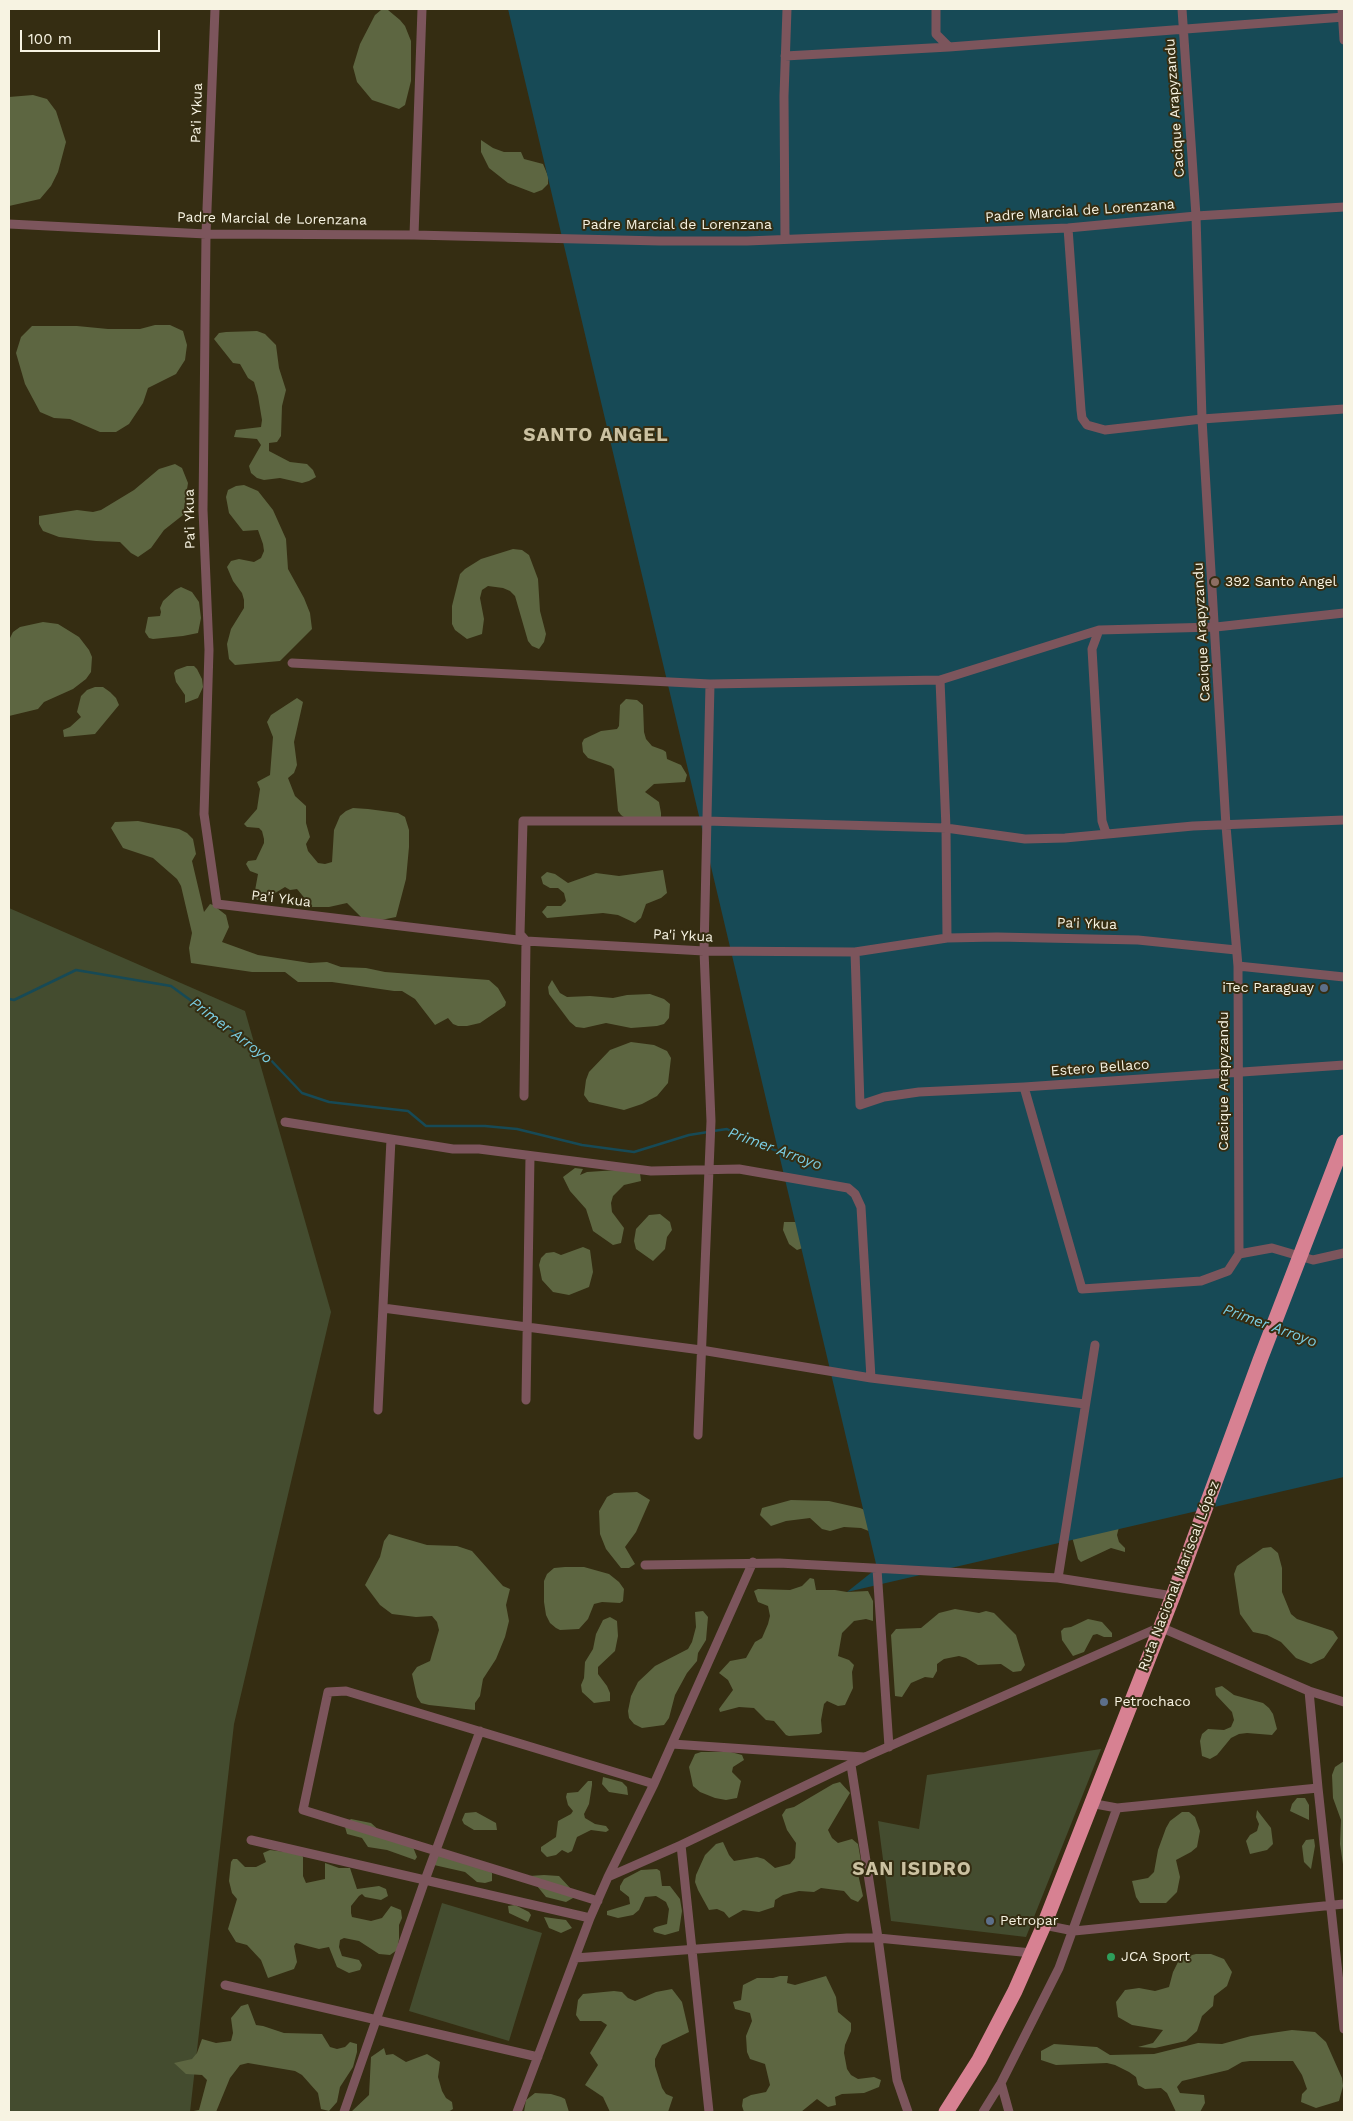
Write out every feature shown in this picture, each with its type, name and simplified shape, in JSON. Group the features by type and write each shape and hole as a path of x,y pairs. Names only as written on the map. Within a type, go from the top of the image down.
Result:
{"highway":[{"name":"Ruta Nacional Mariscal López","path":"946,2112 979,2060 1015,1991 1044,1925 1090,1803 1173,1596 1260,1360 1344,1142"}],"street":[{"name":"Pa'i Ykua","path":"215,9 206,234 203,510 209,650 204,814 216,904 526,941 704,951 855,952 947,938 1055,937 1110,939 1236,950"},
{"path":"414,234 422,9"},
{"path":"785,239 785,56 787,9"},
{"path":"936,9 936,34 949,47"},
{"name":"Cacique Arapyzandu","path":"1182,9 1196,216 1202,419 1216,627 1226,826 1238,966 1239,1254"},
{"path":"785,56 949,47 1183,29 1343,14 1344,40"},
{"name":"Padre Marcial de Lorenzana","path":"9,224 206,234 414,234 660,241 747,241 1068,228 1196,216 1344,207"},
{"path":"1068,228 1082,418 1087,425 1105,430 1202,419 1344,409"},
{"path":"292,663 710,684 940,680 1099,630 1216,627 1344,613"},
{"path":"1099,630 1092,648 1102,821 1106,834"},
{"path":"940,680 946,828 947,938"},
{"path":"698,1435 711,1125 704,951 710,684"},
{"path":"524,1096 526,941 520,934 523,821 706,821 946,828 1025,839 1193,826 1344,820"},
{"name":"Estero Bellaco","path":"855,952 860,1105 884,1097 919,1092 1024,1088 1238,1071 1344,1065"},
{"path":"1238,966 1344,977"},
{"path":"1024,1088 1082,1289 1201,1281 1228,1271 1239,1254 1272,1248 1313,1260 1344,1254"},
{"path":"285,1122 453,1150 478,1149 651,1171 739,1169 848,1188 855,1194 861,1207 871,1378"},
{"path":"378,1410 392,1139"},
{"path":"526,1400 530,1156"},
{"path":"383,1308 701,1350 871,1378 1086,1404"},
{"path":"1058,1578 1095,1345"},
{"path":"645,1565 753,1562 1058,1578 1173,1596"},
{"path":"517,2112 590,1918 654,1784 753,1562"},
{"path":"877,1568 889,1747"},
{"path":"608,1877 681,1845 865,1757 1160,1627 1309,1691 1344,1702"},
{"path":"598,1901 303,1810 328,1692 346,1691 654,1784"},
{"path":"1309,1691 1344,2029"},
{"path":"344,2112 378,2020 425,1880 480,1732"},
{"path":"672,1744 865,1757"},
{"path":"851,1765 878,1938 897,2080 908,2112"},
{"path":"1090,1803 1117,1808 1318,1788"},
{"path":"983,2112 1001,2083 1059,1968 1117,1808"},
{"path":"252,1840 590,1918"},
{"path":"681,1845 709,2112"},
{"path":"1044,1925 1074,1931 1344,1904"},
{"path":"575,1958 823,1939 878,1938 1032,1953"},
{"path":"225,1985 538,2057"},
{"path":"1001,2083 1009,2112"}],"green space":[{"path":"381,10 388,10 400,20 405,26 411,41 411,81 405,105 399,109 372,100 357,82 353,67 360,44 375,15"},
{"path":"33,95 47,99 56,111 66,142 58,172 51,186 40,199 9,206 9,97"},
{"path":"481,140 493,148 504,152 521,152 524,159 543,164 548,176 548,184 542,190 534,193 508,183 489,168 481,152"},
{"path":"155,325 170,325 183,331 187,345 185,360 176,374 148,388 143,403 129,424 116,432 100,432 70,419 54,418 40,412 25,384 16,353 21,337 32,326 140,329"},
{"path":"257,331 265,334 276,345 279,368 286,390 282,406 281,436 277,442 269,443 269,451 290,462 307,464 313,470 316,477 309,481 302,483 280,478 264,480 257,478 251,473 249,466 261,445 257,439 234,437 236,430 261,427 262,420 258,396 254,382 248,378 240,364 233,363 214,339 219,333"},
{"path":"175,464 182,468 188,483 183,515 164,530 151,548 138,557 120,542 59,537 43,531 39,524 39,516 77,510 93,512 101,510 134,490 159,469"},
{"path":"244,485 258,491 273,510 286,539 288,569 310,613 312,629 280,661 235,665 229,659 227,644 231,629 244,608 244,600 227,567 231,561 239,559 254,562 261,558 264,551 258,530 243,531 229,513 226,497 228,490"},
{"path":"513,549 522,550 529,555 538,579 540,611 546,634 544,642 539,649 532,646 528,641 515,596 503,588 488,586 482,590 480,598 484,619 482,634 467,639 455,630 452,624 452,606 460,574 481,559"},
{"path":"181,587 192,592 199,602 201,618 198,633 149,638 145,632 148,617 160,616 160,608 163,601"},
{"path":"43,622 58,624 79,637 92,657 91,672 86,679 73,689 44,702 38,709 9,716 9,640 13,632 20,627"},
{"path":"187,666 194,666 197,669 202,679 203,687 198,698 185,703 185,695 176,682 174,673 176,670"},
{"path":"103,687 110,692 116,698 119,705 95,734 64,737 63,730 70,727 81,717 77,712 81,696 87,690"},
{"path":"297,698 303,702 294,742 297,765 294,773 288,778 295,796 306,806 306,823 310,837 306,844 308,851 318,863 332,862 334,830 340,816 353,808 398,813 405,817 409,830 409,847 406,879 396,917 381,920 364,920 347,903 329,907 312,907 297,889 290,890 285,887 267,898 257,900 254,896 258,874 250,871 246,864 248,861 256,860 264,839 259,828 247,827 244,824 257,809 260,789 257,782 270,775 273,737 267,722 271,715"},
{"path":"626,699 637,700 643,705 646,739 652,746 666,752 667,759 681,765 687,775 685,782 654,784 645,792 659,802 661,817 628,820 621,815 618,811 614,769 611,766 588,758 583,752 582,743 584,739 601,731 617,729 619,726 620,705"},
{"path":"138,821 179,829 193,839 196,854 192,861 204,912 210,904 226,915 229,927 222,942 258,955 310,963 327,962 341,967 366,968 385,972 489,980 498,988 506,1002 505,1006 480,1023 458,1026 453,1024 448,1018 435,1025 415,999 402,991 332,982 298,982 285,972 252,972 191,963 189,948 192,933 181,886 177,879 153,858 123,848 111,828 115,822"},
{"path":"663,870 667,893 661,898 646,904 641,918 635,923 618,915 603,913 547,918 542,912 547,906 561,906 566,901 564,893 558,888 550,888 543,884 541,877 547,872 555,874 568,883 596,873 619,876"},
{"path":"9,908 245,1011 331,1312 234,1724 190,2112 9,2112"},
{"path":"552,980 560,993 567,997 613,998 650,994 664,999 670,1004 669,1018 664,1024 657,1026 631,1028 606,1023 584,1028 576,1027 549,994 548,987"},
{"path":"631,1042 654,1045 667,1051 671,1058 668,1083 657,1096 642,1104 624,1110 589,1102 584,1095 589,1072 610,1050"},
{"path":"575,1168 583,1169 580,1175 587,1172 617,1170 640,1173 641,1181 624,1185 613,1196 611,1203 612,1212 624,1228 621,1243 613,1245 593,1231 586,1209 570,1191 563,1177"},
{"path":"660,1214 670,1222 672,1230 667,1237 665,1249 653,1261 636,1249 634,1241 636,1229 649,1215"},
{"path":"784,1222 800,1222 818,1243 797,1250 789,1244 783,1230"},
{"path":"583,1247 590,1250 593,1272 589,1287 569,1295 553,1292 542,1280 539,1265 541,1258 546,1253 554,1252 561,1255"},
{"path":"637,1492 650,1500 636,1532 625,1547 635,1564 629,1568 621,1568 606,1549 600,1534 599,1511 607,1497 614,1493"},
{"path":"791,1500 829,1501 860,1508 867,1511 884,1537 861,1528 844,1527 830,1531 822,1529 810,1518 786,1521 771,1526 760,1515 762,1508"},
{"path":"1121,1519 1117,1535 1119,1542 1125,1548 1125,1552 1111,1548 1081,1562 1078,1559 1071,1533"},
{"path":"389,1534 427,1545 457,1546 472,1551 503,1586 510,1589 506,1605 509,1621 505,1637 496,1659 483,1679 480,1696 475,1703 475,1710 429,1705 421,1703 417,1697 412,1674 417,1667 430,1661 439,1630 437,1622 432,1616 416,1617 392,1614 380,1605 365,1585 380,1557 384,1541"},
{"path":"1271,1547 1278,1553 1282,1568 1282,1592 1291,1614 1297,1619 1333,1631 1338,1638 1324,1658 1311,1664 1296,1658 1281,1642 1267,1635 1253,1632 1240,1614 1234,1574 1237,1566 1263,1548"},
{"path":"584,1567 609,1574 624,1589 623,1601 620,1603 602,1602 594,1604 588,1619 579,1629 560,1630 556,1628 550,1623 546,1615 544,1581 547,1574 554,1568"},
{"path":"810,1578 814,1579 816,1590 868,1591 873,1601 873,1621 866,1619 854,1621 842,1633 838,1656 849,1660 854,1665 852,1672 853,1688 845,1705 838,1706 827,1701 824,1704 821,1720 822,1732 819,1734 789,1736 774,1721 766,1720 754,1708 739,1707 720,1712 719,1709 733,1690 728,1680 719,1673 730,1661 746,1658 755,1642 762,1638 768,1624 770,1616 768,1606 758,1602 754,1591 758,1589 790,1590 802,1586"},
{"path":"955,1609 979,1613 986,1611 994,1613 1016,1635 1025,1665 1021,1671 1013,1672 1001,1664 978,1665 959,1656 944,1659 937,1664 937,1671 933,1678 925,1677 911,1683 902,1697 895,1696 891,1635 896,1629 921,1628 939,1613"},
{"path":"703,1611 708,1617 706,1640 698,1653 697,1661 687,1673 675,1695 669,1718 664,1725 642,1728 634,1724 629,1718 628,1711 631,1696 638,1682 655,1666 688,1649 696,1627 695,1612"},
{"path":"610,1617 617,1621 618,1636 615,1651 598,1667 598,1674 607,1686 610,1693 610,1701 594,1703 582,1692 581,1685 584,1678 585,1662 593,1649 596,1634 603,1620"},
{"path":"1088,1619 1102,1622 1112,1633 1112,1637 1093,1635 1084,1652 1073,1656 1062,1640 1061,1631 1064,1628 1071,1627"},
{"path":"1222,1686 1234,1695 1263,1703 1273,1714 1277,1729 1272,1735 1239,1734 1231,1738 1217,1755 1210,1759 1202,1756 1200,1741 1202,1734 1208,1729 1224,1730 1231,1727 1234,1720 1232,1712 1216,1695 1215,1688"},
{"path":"1101,1749 1026,1937 891,1921 878,1821 919,1829 927,1775"},
{"path":"701,1752 731,1752 742,1755 744,1760 733,1767 732,1772 741,1781 737,1798 726,1800 715,1798 700,1792 693,1786 689,1767 695,1754"},
{"path":"1344,1761 1344,1871 1340,1844 1341,1820 1333,1798 1332,1775 1335,1767"},
{"path":"603,1777 622,1782 627,1787 628,1795 609,1792 602,1784"},
{"path":"588,1781 592,1781 592,1785 589,1804 584,1814 585,1818 595,1824 606,1826 609,1830 606,1832 591,1830 577,1837 572,1851 568,1853 562,1850 556,1855 547,1857 541,1851 541,1847 556,1837 558,1821 573,1811 568,1805 567,1793 578,1792"},
{"path":"840,1782 850,1793 828,1830 832,1838 838,1843 852,1839 858,1844 862,1867 858,1874 863,1896 858,1902 851,1899 844,1891 821,1888 814,1892 799,1891 783,1895 775,1900 774,1907 759,1912 743,1910 729,1918 724,1912 717,1909 709,1910 695,1882 705,1855 716,1844 723,1842 734,1861 757,1857 764,1859 775,1868 790,1864 795,1858 796,1843 787,1830 782,1815 786,1809 794,1807 833,1784"},
{"path":"1297,1798 1305,1798 1309,1805 1309,1820 1290,1811 1292,1804"},
{"path":"1257,1810 1271,1828 1273,1844 1267,1850 1250,1854 1246,1841 1250,1835 1257,1831 1259,1824 1256,1817"},
{"path":"476,1812 496,1823 497,1830 474,1830 464,1824 462,1820 465,1813"},
{"path":"1182,1812 1189,1812 1195,1817 1200,1831 1197,1847 1176,1860 1180,1877 1177,1892 1166,1903 1140,1903 1136,1897 1132,1881 1148,1878 1154,1872 1158,1850 1166,1828 1170,1821"},
{"path":"351,1819 371,1823 380,1831 413,1847 417,1857 415,1860 387,1850 368,1847 362,1838 347,1834 345,1827"},
{"path":"1314,1839 1315,1846 1311,1869 1304,1862 1302,1846 1306,1840"},
{"path":"270,1850 301,1854 303,1857 303,1876 306,1883 325,1879 325,1863 339,1868 350,1868 357,1889 379,1886 386,1889 388,1896 381,1900 365,1897 362,1894 359,1896 351,1906 351,1913 352,1917 371,1921 382,1918 391,1906 401,1910 402,1918 399,1925 397,1950 390,1955 379,1954 359,1941 344,1938 340,1940 339,1947 342,1956 359,1960 362,1965 360,1970 349,1973 337,1967 329,1947 319,1949 296,1943 294,1946 297,1962 294,1969 268,1978 261,1960 247,1945 236,1942 228,1929 237,1899 232,1893 229,1881 231,1862 233,1859 237,1859 245,1867 256,1867 266,1862 263,1853"},
{"path":"439,1854 480,1865 492,1873 492,1881 485,1883 477,1882 465,1872 434,1865"},
{"path":"657,1869 660,1871 662,1886 670,1886 680,1899 682,1911 679,1931 665,1935 654,1932 653,1929 656,1927 667,1924 669,1909 666,1902 656,1896 645,1897 639,1910 633,1915 618,1918 607,1915 607,1911 630,1904 629,1897 620,1890 624,1879 641,1870"},
{"path":"529,1876 559,1876 572,1890 573,1898 566,1902 546,1897"},
{"path":"442,1903 542,1933 509,2041 409,2011"},
{"path":"515,1905 529,1912 531,1915 528,1922 509,1913 508,1906"},
{"path":"544,1917 566,1920 572,1928 561,1933 549,1928"},
{"path":"1196,1954 1211,1954 1224,1959 1232,1972 1227,1986 1214,1996 1213,2006 1202,2016 1197,2031 1186,2041 1155,2048 1138,2047 1153,2043 1163,2030 1132,2025 1118,2017 1116,2002 1125,1990 1139,1988 1155,1991 1169,1987 1173,1972 1180,1958"},
{"path":"788,1976 787,1983 795,1985 826,1976 836,1997 838,2012 851,2023 851,2031 844,2053 847,2069 851,2075 858,2079 874,2077 881,2080 879,2087 864,2093 842,2094 835,2097 836,2105 828,2107 817,2099 801,2112 744,2112 742,2106 743,2099 766,2092 770,2085 765,2064 750,2059 747,2052 746,2036 752,2021 750,2013 735,2009 733,2002 741,2000 743,1985 757,1978"},
{"path":"672,1989 682,2002 689,2032 662,2045 655,2059 655,2066 662,2088 666,2094 673,2097 668,2112 610,2112 603,2097 585,2085 598,2065 590,2053 607,2025 601,2021 580,2021 576,2015 578,2000 583,1994 614,1991 622,1992 628,1998 635,2001 656,1992"},
{"path":"248,2004 256,2025 284,2033 322,2034 330,2047 337,2049 345,2047 350,2042 357,2044 353,2067 340,2087 337,2102 329,2111 321,2109 318,2093 302,2075 295,2071 248,2063 240,2065 230,2078 216,2112 188,2112 199,2110 207,2080 202,2075 186,2074 174,2063 192,2059 197,2053 202,2039 216,2043 231,2041 233,2033 231,2018 241,2006"},
{"path":"1292,2030 1315,2032 1326,2042 1342,2078 1343,2086 1339,2101 1316,2108 1301,2102 1302,2094 1307,2089 1302,2075 1293,2061 1242,2062 1228,2070 1182,2081 1177,2087 1180,2093 1204,2095 1205,2103 1200,2112 1176,2112 1167,2093 1161,2088 1145,2089 1138,2085 1136,2077 1115,2065 1107,2063 1056,2065 1041,2060 1041,2051 1054,2044 1097,2047 1110,2055 1154,2054 1198,2043 1222,2044 1251,2036"},
{"path":"384,2048 386,2055 393,2054 406,2062 427,2054 440,2062 438,2077 442,2091 446,2098 452,2102 453,2109 448,2112 351,2112 369,2095 371,2057"},
{"path":"535,2093 551,2094 565,2099 569,2112 524,2112 526,2100"}],"water":[{"path":"508,9 1344,9 1344,1477 847,1592 877,1568"}],"waterway":[{"name":"Primer Arroyo","path":"9,999 14,1000 76,970 171,986 267,1056 302,1093 329,1102 408,1111 426,1126 485,1126 517,1129 582,1145 634,1152 689,1135 708,1132"},
{"name":"Primer Arroyo","path":"713,1131 727,1129 746,1139 780,1152"}],"place":[{"name":"392 Santo Angel","path":"1215,582"},
{"name":"iTec Paraguay","path":"1324,988"},
{"name":"Petrochaco","path":"1104,1702"},
{"name":"Petropar","path":"990,1921"},
{"name":"JCA Sport","path":"1111,1957"}],"district":[{"name":"SANTO ANGEL","path":"596,435"},
{"name":"SAN ISIDRO","path":"912,1869"}]}
